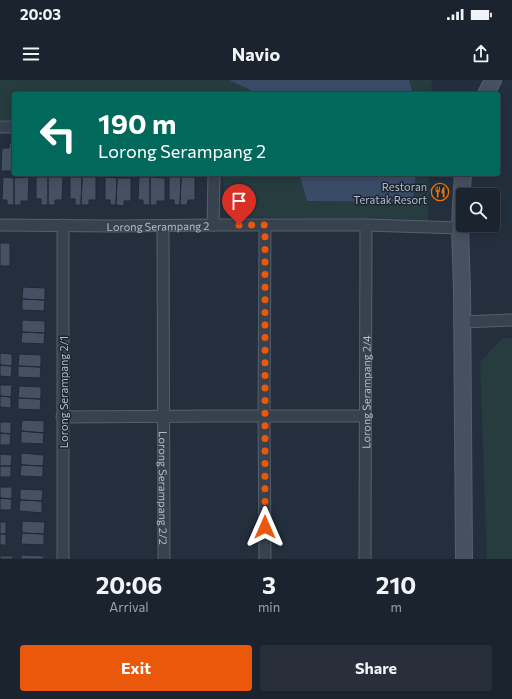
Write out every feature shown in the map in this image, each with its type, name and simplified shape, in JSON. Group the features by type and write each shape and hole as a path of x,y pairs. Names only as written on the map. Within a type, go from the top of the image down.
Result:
{"main road":[{"path":"487,92 493,80"},
{"path":"462,188 463,176"},
{"path":"460,232 464,559"}],"street":[{"path":"0,127 12,127"},
{"path":"213,225 214,176"},
{"name":"Lorong Serampang 2","path":"0,225 366,225 456,228"},
{"name":"Lorong Serampang 2/1","path":"62,559 64,225"},
{"path":"265,225 265,559"},
{"name":"Lorong Serampang 2/4","path":"365,559 366,225"},
{"name":"Lorong Serampang 2/2","path":"163,226 164,559"},
{"path":"462,322 512,320"},
{"path":"62,417 365,416"}],"green space":[{"path":"0,80 229,80 253,92 12,92 12,120 0,120"},
{"path":"409,80 432,80 431,92 412,92"},
{"path":"223,176 300,176 307,201 413,202 416,176 429,176 428,222 241,217 224,194"},
{"path":"503,338 512,338 512,559 487,559 480,362"}],"water":[{"path":"229,80 409,80 412,92 253,92"},
{"path":"300,176 416,176 413,202 307,201"}],"building":[{"path":"9,143 12,143 12,171 1,171 2,148 9,148"},
{"path":"3,177 14,178 14,205 7,205 7,200 2,200"},
{"path":"29,177 28,201 21,201 21,205 14,205 14,178"},
{"path":"36,177 48,177 48,205 41,205 41,199 36,199"},
{"path":"48,177 63,177 62,200 55,200 55,205 48,205"},
{"path":"70,177 82,177 81,205 75,205 75,199 70,199"},
{"path":"82,177 96,177 96,200 89,200 89,205 81,205"},
{"path":"105,177 117,178 116,205 110,205 110,200 105,200"},
{"path":"139,177 150,177 150,205 143,205 143,200 138,200"},
{"path":"150,177 165,178 165,201 157,201 157,205 150,205"},
{"path":"169,177 181,177 180,205 174,205 174,200 169,200"},
{"path":"181,177 195,177 195,200 188,200 187,205 180,205"},
{"path":"117,178 131,178 131,201 124,201 124,206 116,205"},
{"path":"0,243 10,243 10,266 0,266"},
{"path":"23,287 45,288 45,300 22,299"},
{"path":"22,299 45,300 44,311 22,310"},
{"path":"22,320 45,321 45,333 22,332"},
{"path":"22,332 45,333 44,344 21,343"},
{"path":"0,353 12,354 12,366 0,365"},
{"path":"19,354 41,355 41,367 18,366"},
{"path":"0,365 12,366 11,377 0,376"},
{"path":"18,366 41,367 40,378 18,377"},
{"path":"0,385 12,385 11,397 0,396"},
{"path":"19,386 41,387 41,399 18,398"},
{"path":"0,396 11,397 11,408 0,407"},
{"path":"18,398 41,399 40,410 18,409"},
{"path":"22,420 44,421 44,433 21,431"},
{"path":"0,422 11,422 11,434 0,433"},
{"path":"21,431 44,433 43,444 21,443"},
{"path":"0,433 11,434 10,445 0,445"},
{"path":"21,453 44,455 43,466 21,465"},
{"path":"0,454 12,455 11,466 0,466"},
{"path":"21,465 43,466 43,477 20,476"},
{"path":"0,466 11,466 11,477 0,477"},
{"path":"0,487 12,487 12,499 0,498"},
{"path":"20,489 43,490 42,501 20,500"},
{"path":"0,498 12,499 11,510 0,510"},
{"path":"20,500 42,501 42,513 19,511"},
{"path":"22,521 45,522 44,534 22,533"},
{"path":"0,522 6,522 6,534 0,534"},
{"path":"22,533 44,534 44,545 21,544"},
{"path":"0,534 6,534 6,545 0,545"},
{"path":"21,555 44,556 44,559 21,559"},
{"path":"0,556 13,556 13,559 0,559"}],"place":[{"name":"Restoran Teratak Resort","path":"440,192"}],"route":[{"path":"239,225 265,225 265,527"}]}
